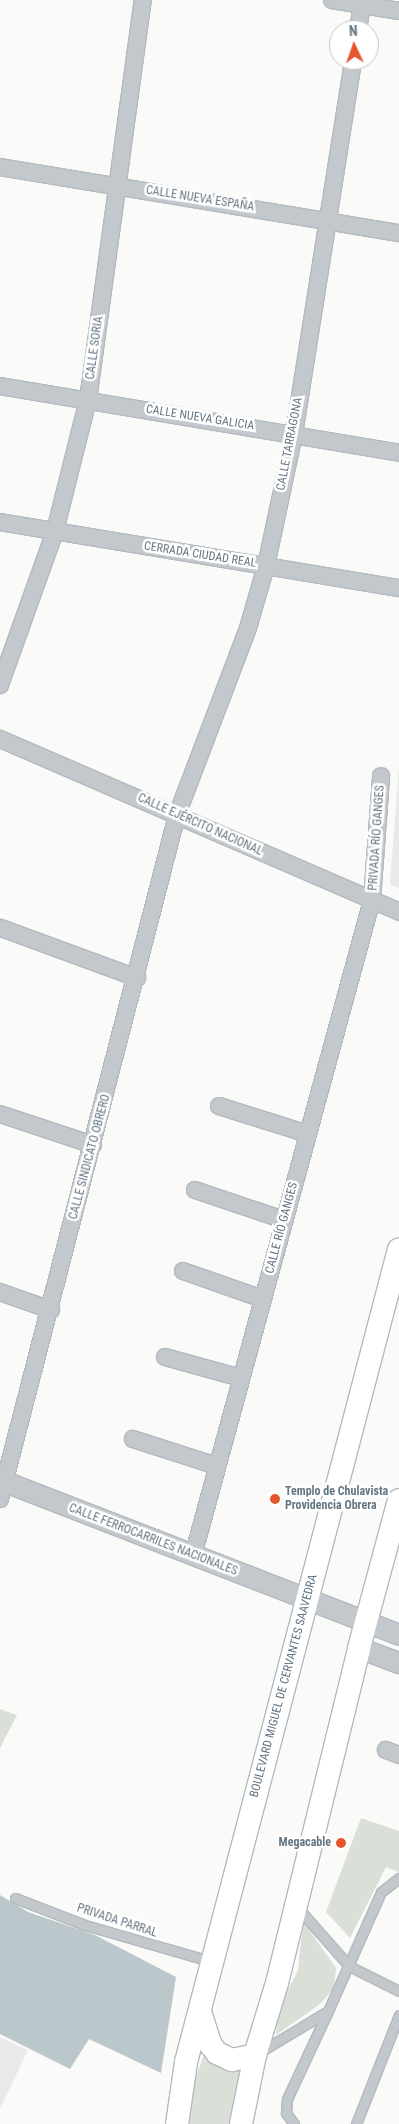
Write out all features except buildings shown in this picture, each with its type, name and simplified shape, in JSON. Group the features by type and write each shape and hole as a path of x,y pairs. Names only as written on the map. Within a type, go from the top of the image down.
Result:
{"main road":[{"name":"BOULEVARD MIGUEL DE CERVANTES SAAVEDRA","path":"176,2124 186,2062 399,1249"},
{"path":"241,2124 255,2054 277,1983 359,1648 399,1500"},
{"path":"200,2012 211,2045 217,2053 232,2060 255,2054"}],"street":[{"name":"CALLE SORIA","path":"0,686 55,531 88,400 120,186 143,0"},
{"path":"332,0 362,2 399,11"},
{"path":"359,20 362,2"},
{"name":"CALLE TARRAGONA","path":"177,815 248,628 266,566 294,434 351,70"},
{"name":"CALLE NUEVA ESPAÑA","path":"0,167 399,233"},
{"name":"CALLE NUEVA GALICIA","path":"0,386 399,453"},
{"name":"CERRADA CIUDAD REAL","path":"0,522 399,588"},
{"name":"CALLE EJÉRCITO NACIONAL","path":"0,739 399,912"},
{"name":"PRIVADA RÍO GANGES","path":"372,900 381,776"},
{"name":"CALLE SINDICATO OBRERO","path":"2,1487 51,1310 177,815"},
{"name":"CALLE RÍO GANGES","path":"193,1556 372,900"},
{"path":"0,928 137,978"},
{"path":"219,1106 308,1134"},
{"path":"0,1114 93,1145"},
{"path":"195,1190 284,1220"},
{"path":"182,1271 263,1298"},
{"path":"0,1292 51,1310"},
{"path":"165,1357 241,1378"},
{"path":"133,1439 217,1466"},
{"name":"CALLE FERROCARRILES NACIONALES","path":"2,1487 193,1556 399,1635"},
{"path":"359,1648 399,1663"}],"lane":[{"path":"294,2124 286,2113 287,2099 349,1966 380,1892 399,1878"},
{"name":"PRIVADA PARRAL","path":"15,1898 112,1933 213,1962"},
{"path":"295,1904 349,1966 399,1991"},
{"path":"255,2054 328,2011"},
{"path":"356,2124 399,2015"}],"shaded area":[{"path":"399,766 399,888 390,884"},
{"path":"0,1709 17,1715 0,1748"},
{"path":"361,1818 399,1831 399,1872 386,1867 350,1938 326,1912"},
{"path":"0,1895 28,1912 95,1935 176,1977 161,2073 89,2039 70,2069 0,2034"},
{"path":"303,1921 336,1968 334,1988 320,2004 276,2035 278,2010 298,1970"},
{"path":"0,2037 28,2050 0,2109"},
{"path":"208,2044 243,2062 234,2124 188,2124 191,2090"}],"place":[{"name":"Templo de Chulavista Providencia Obrera","path":"275,1499"},
{"name":"Megacable","path":"341,1843"}]}
